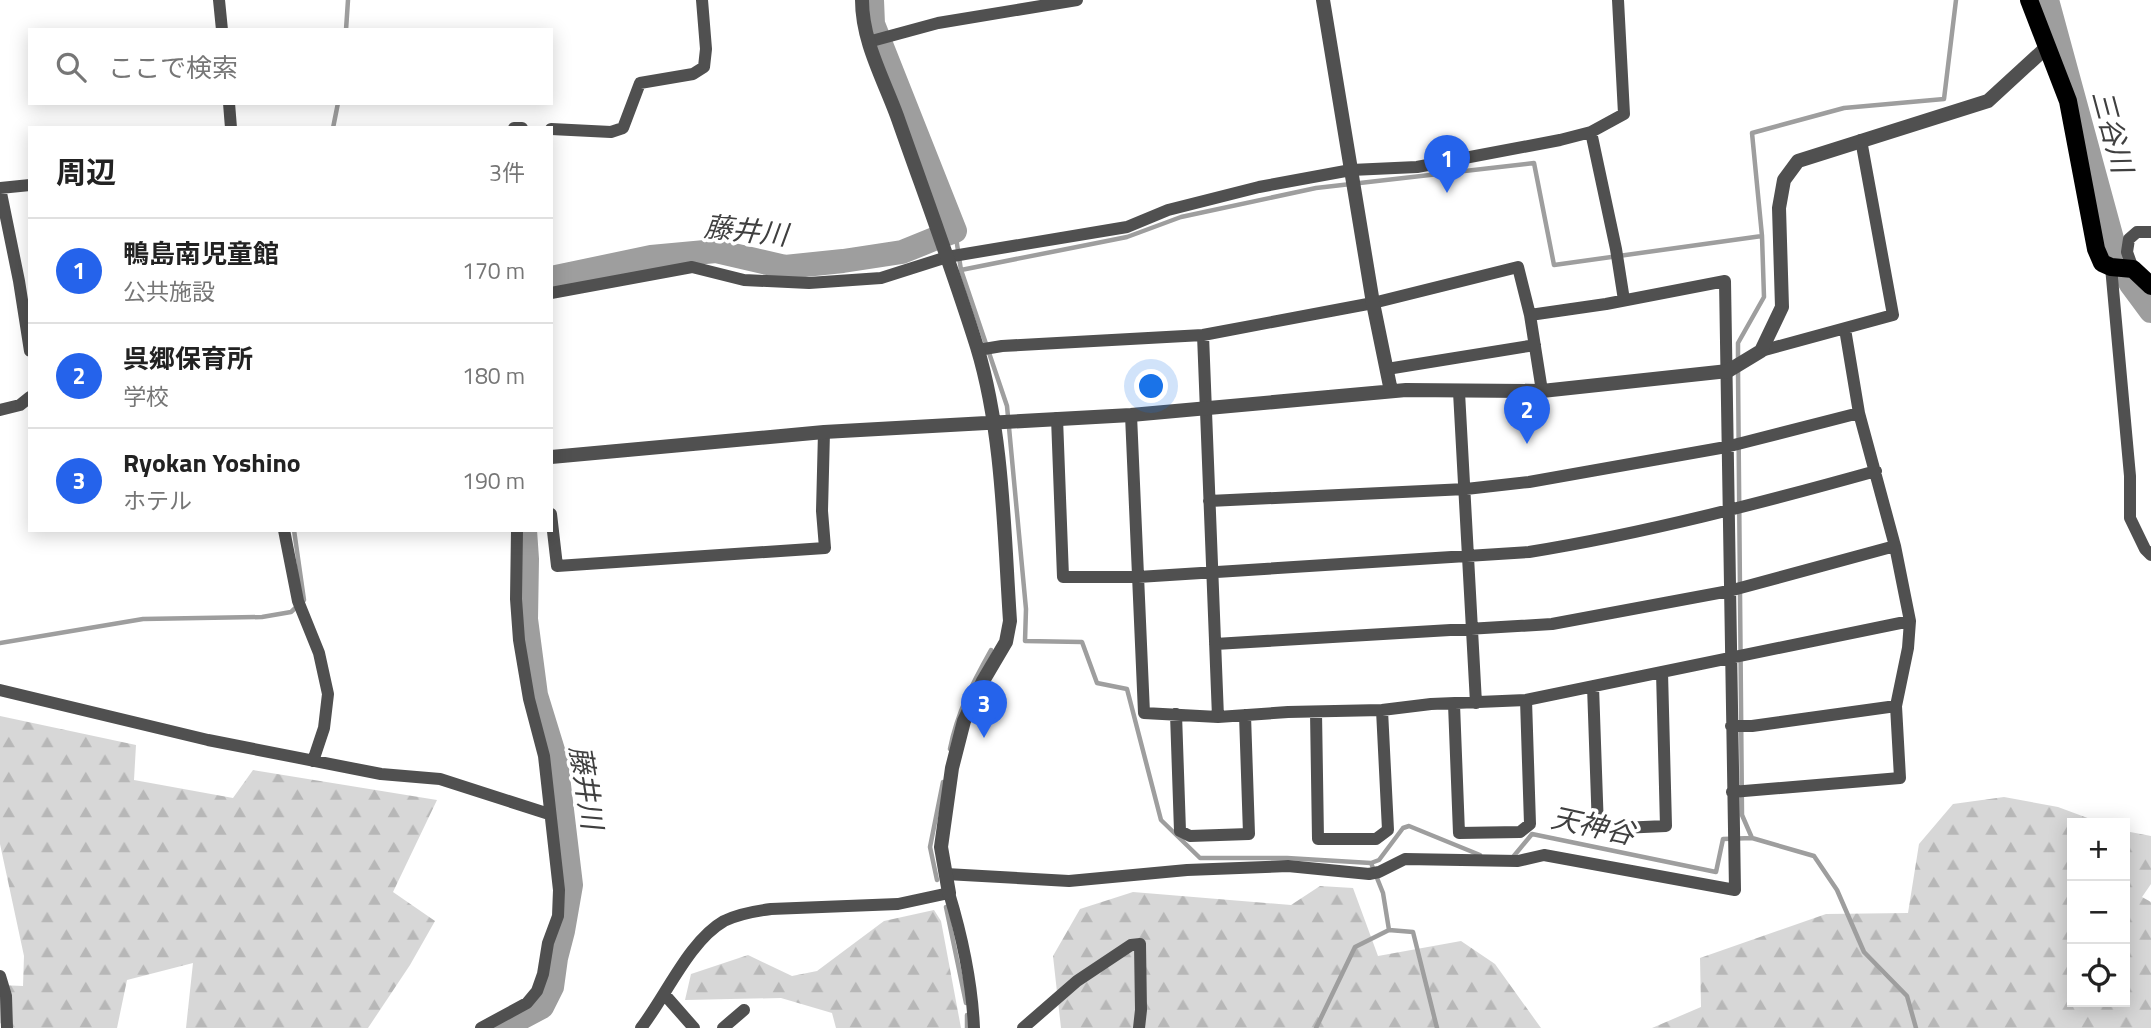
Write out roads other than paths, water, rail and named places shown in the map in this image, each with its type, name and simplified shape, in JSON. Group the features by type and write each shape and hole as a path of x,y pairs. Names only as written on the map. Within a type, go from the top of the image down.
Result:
{"main road":[{"path":"2029,0 2068,101 2096,249 2102,263 2121,268 2151,286"}],"street":[{"path":"219,0 222,28"},
{"path":"553,129 611,132 624,128 640,83 693,74 704,67 706,49 702,0"},
{"path":"862,0 862,19 874,40 881,72 978,350 994,421 1010,621 1006,642 982,681 964,721 952,768 941,847 960,933 974,1028"},
{"path":"874,40 938,23 1077,0"},
{"path":"1323,0 1373,303 1391,391"},
{"path":"553,293 692,267 744,280 796,283 881,278 947,257 1127,227 1168,210 1259,187 1354,181 1591,132 1625,114 1618,0"},
{"path":"1761,351 1782,307 1779,208 1784,180 1798,161 1988,101 2048,46"},
{"path":"229,105 231,126"},
{"path":"1591,132 1624,300"},
{"path":"553,457 824,432 1205,410 1391,391 1542,391 1728,371 1761,351 1893,315 1861,140"},
{"path":"28,184 0,188 28,331"},
{"path":"2151,232 2137,232 2129,239 2121,268 2130,518 2145,549 2151,555"},
{"path":"978,350 1002,346 1203,335 1373,303 1518,267 1530,315 1542,391"},
{"path":"946,874 1069,881 1187,870 1288,866 1374,873 1405,859 1518,861 1544,855 1735,891 1725,281 1530,315"},
{"path":"1732,792 1900,778 1896,706 1908,648 1910,621 1895,546 1859,413 1845,328"},
{"path":"1203,335 1218,717"},
{"path":"1387,369 1535,345"},
{"path":"1459,392 1476,704"},
{"path":"0,410 20,405 28,399"},
{"path":"1209,501 1466,489 1529,482 1726,447 1859,413"},
{"path":"1131,415 1143,713 1218,717 1526,700 1910,621"},
{"path":"1057,418 1063,578 1211,573 1529,552 1590,542 1750,507 1876,471"},
{"path":"553,531 557,566 825,548 822,511 824,432"},
{"path":"284,532 299,605 319,653 328,694 324,728 313,761"},
{"path":"481,1028 527,1003 537,991 543,975 548,943 558,916 559,890 544,756 529,699 519,640 516,599 517,532"},
{"path":"1215,644 1552,624 1729,591 1895,546"},
{"path":"1593,686 1598,829 1666,826 1662,672"},
{"path":"0,690 208,740 382,774 440,779 549,814"},
{"path":"1454,704 1459,833 1520,832 1530,824 1526,700"},
{"path":"1731,726 1752,726 1896,706"},
{"path":"1316,712 1318,839 1376,839 1388,830 1382,710"},
{"path":"1176,715 1180,831 1190,836 1249,834 1245,715"},
{"path":"640,1028 665,995 682,965 700,942 722,922 771,909 898,904 950,893"},
{"path":"1023,1028 1077,981 1131,945 1140,944 1139,1028"},
{"path":"0,975 6,996 7,1028"},
{"path":"665,995 694,1028"},
{"path":"723,1028 744,1010"}],"waterway":[{"path":"346,28 348,0"},
{"name":"藤井川","path":"872,0 873,24 955,231 947,234"},
{"path":"1738,361 1738,343 1764,297 1762,236 1752,133 1844,108 1944,99 1956,0"},
{"name":"三谷川","path":"2047,0 2118,261 2151,311"},
{"path":"333,126 338,105"},
{"path":"961,270 1127,237 1181,217 1316,188 1534,163 1554,265 1762,236"},
{"path":"955,231 961,270 1007,406 1026,609 1025,641 1082,642 1097,683 1127,689 1161,820 1200,858 1287,858 1371,863"},
{"name":"藤井川","path":"553,278 651,257 716,251 785,267 902,252 934,239"},
{"path":"1738,370 1742,815 1752,838 1814,856 1837,890 1864,952 1907,996 1916,1028"},
{"path":"0,643 143,619 262,617 291,612 304,600 294,532"},
{"name":"藤井川","path":"502,1028 542,1007 552,987 571,885 556,760 536,695 526,619 525,532"},
{"path":"950,749 966,698 991,650"},
{"path":"937,880 930,847 943,782"},
{"name":"天神谷","path":"1437,1028 1413,932 1389,930 1383,893 1371,863 1379,860 1403,828 1409,826 1480,855"},
{"name":"天神谷","path":"1513,857 1532,834 1716,872 1723,839 1752,838"},
{"path":"946,907 966,1003"},
{"path":"1316,1028 1355,947 1389,930"},
{"path":"967,1015 967,1028"}],"place":[{"name":"鴨島南児童館","path":"1447,193"},
{"name":"呉郷保育所","path":"1527,444"},
{"name":"Ryokan Yoshino","path":"984,738"}]}
